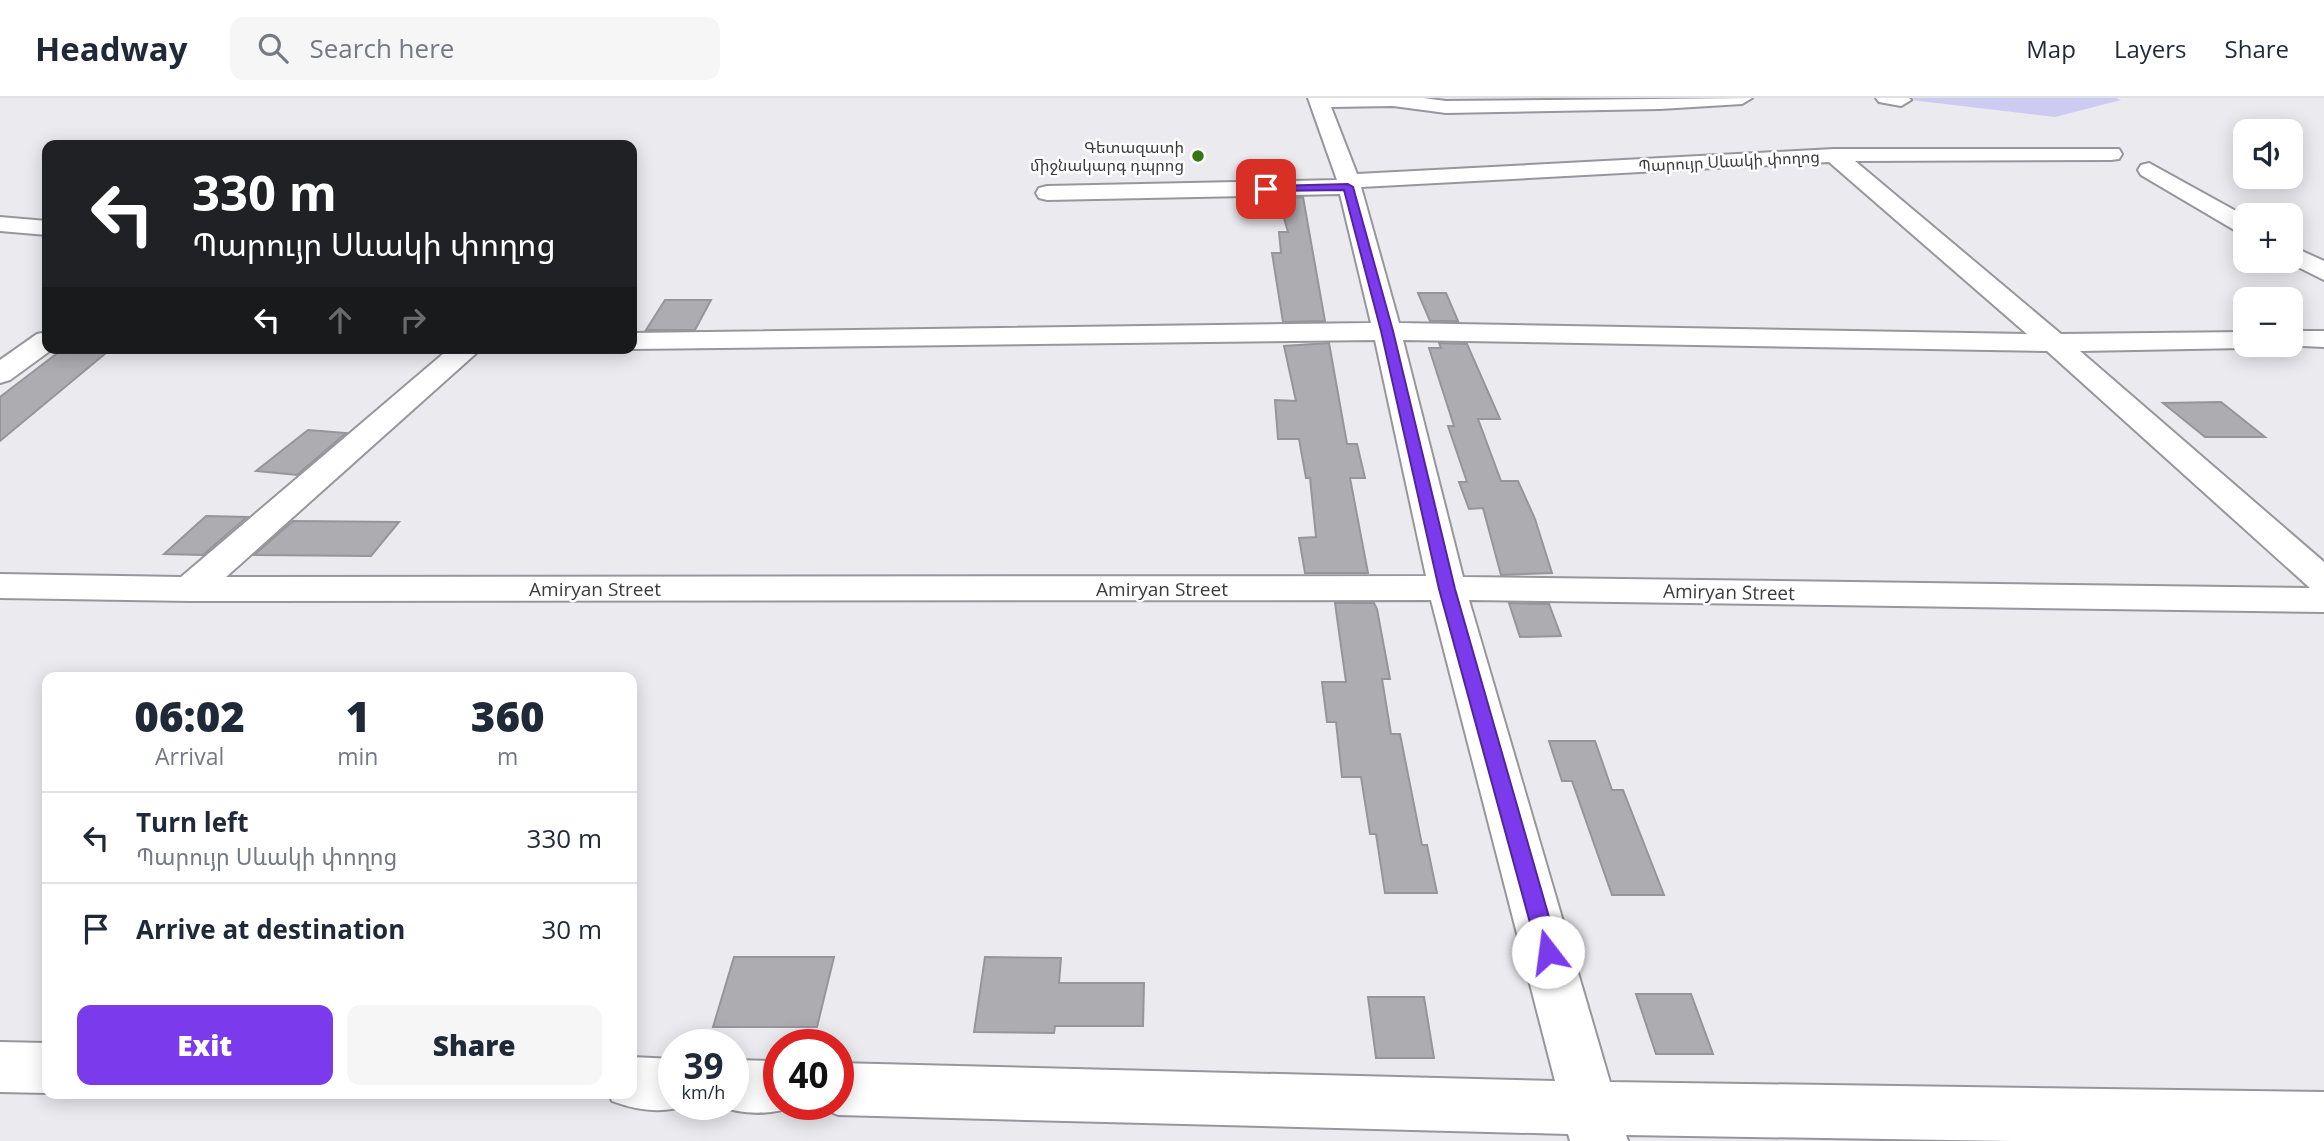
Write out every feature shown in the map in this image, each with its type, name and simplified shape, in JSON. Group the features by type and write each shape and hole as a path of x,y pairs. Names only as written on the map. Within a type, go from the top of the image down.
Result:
{"street":[{"path":"1595,1125 1447,589 1387,331 1348,184 1318,99 1392,100 1446,107 1660,103 1742,98"},
{"path":"1834,155 2054,343 2324,581"},
{"name":"Պարույր Սևակի փողոց","path":"1047,193 1348,184 1834,155 2111,155"},
{"path":"2148,170 2233,219"},
{"path":"0,224 42,228"},
{"path":"2303,260 2324,272"},
{"path":"637,341 1387,331 2054,343 2233,340"},
{"path":"2303,340 2324,339"},
{"path":"0,374 42,344"},
{"path":"190,589 461,354"},
{"name":"Amiryan Street","path":"0,586 190,589 1447,589 2324,600"},
{"path":"0,1067 42,1068"},
{"path":"637,1083 658,1084"},
{"path":"854,1090 1595,1125 2324,1119"}],"shaded area":[{"path":"1894,98 2116,98 2121,100 2055,117"}],"building":[{"path":"1303,197 1325,321 1283,322 1272,253 1281,253 1279,232 1288,232 1278,198"},
{"path":"1418,293 1446,293 1458,321 1430,321"},
{"path":"665,300 711,300 695,330 646,330"},
{"path":"1329,343 1347,444 1357,444 1365,478 1350,478 1368,573 1305,573 1299,538 1316,537 1310,478 1306,478 1299,439 1278,439 1275,400 1296,401 1284,346"},
{"path":"1439,343 1467,344 1500,419 1478,419 1501,481 1518,481 1535,519 1552,573 1501,575 1483,508 1469,509 1459,482 1467,482 1448,426 1454,426 1429,348 1441,348"},
{"path":"56,354 105,354 0,441 0,397"},
{"path":"2221,402 2265,437 2205,437 2163,403"},
{"path":"308,430 346,433 297,475 256,471"},
{"path":"206,516 247,517 203,555 164,554"},
{"path":"293,521 399,522 371,556 254,555"},
{"path":"1335,603 1374,603 1377,609 1390,679 1382,679 1391,734 1400,734 1422,845 1427,845 1437,893 1385,893 1376,834 1370,834 1361,777 1342,777 1336,722 1327,722 1322,682 1346,682"},
{"path":"1509,603 1549,604 1561,636 1520,637"},
{"path":"1549,741 1595,741 1612,790 1623,790 1664,895 1612,895 1572,781 1562,781"},
{"path":"734,957 834,957 817,1027 713,1027"},
{"path":"985,957 1061,958 1059,983 1144,983 1143,1026 1055,1026 1054,1033 974,1032"},
{"path":"1636,994 1691,994 1713,1054 1656,1054"},
{"path":"1368,997 1424,997 1434,1058 1376,1058"}],"place":[{"name":"Գետազատի միջնակարգ դպրոց","path":"1198,156"}],"route":[{"path":"1266,189 1348,187 1387,331 1447,589 1548,952"}]}
